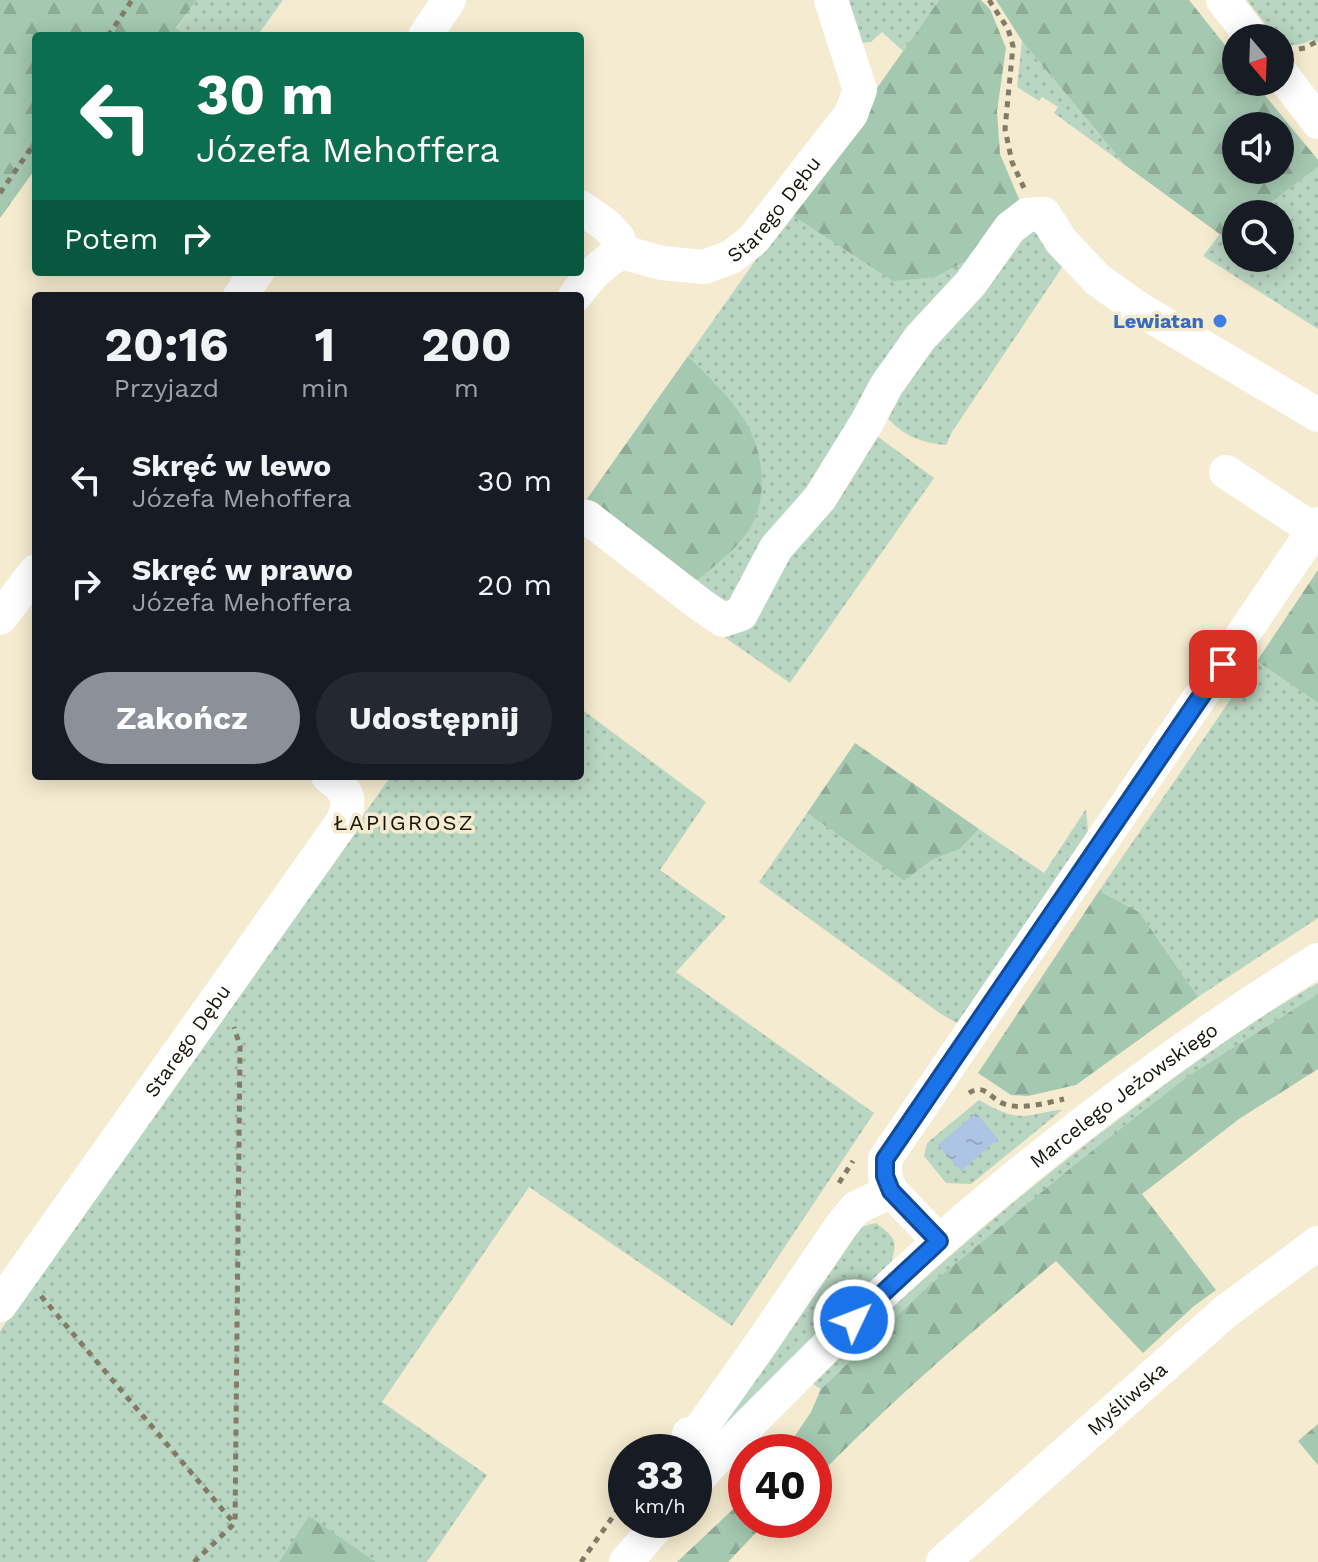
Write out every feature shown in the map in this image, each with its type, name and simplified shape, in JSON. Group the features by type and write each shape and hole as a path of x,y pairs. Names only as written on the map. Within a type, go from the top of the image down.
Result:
{"street":[{"path":"428,32 449,0"},
{"name":"Starego Dębu","path":"622,252 662,263 704,267 731,257 753,240 851,114 860,90 831,0"},
{"path":"1223,0 1242,24"},
{"path":"1294,90 1318,122"},
{"path":"578,292 591,274 622,252 618,238 612,231 584,210"},
{"path":"587,517 723,620 741,614 776,548 820,498 886,386 920,338 971,283 1010,228 1027,215 1044,214 1061,241 1098,280 1139,309 1318,415"},
{"path":"939,1241 891,1191 885,1176 885,1159 1316,527 1226,472"},
{"path":"0,618 32,576"},
{"name":"Starego Dębu","path":"10,1292 341,824 348,810 348,797 333,780"},
{"name":"Marcelego Jeżowskiego","path":"712,1464 833,1339 939,1241 1056,1145 1184,1048 1318,960"},
{"path":"694,1434 758,1348 842,1225 856,1208 891,1191"},
{"name":"Myśliwska","path":"943,1562 1225,1312 1318,1243"},
{"path":"626,1562 647,1538"}],"path":[{"path":"111,32 132,0"},
{"path":"989,0 1008,29 1013,46 1005,129 1012,162 1037,214"},
{"path":"0,193 32,147"},
{"path":"194,1562 235,1523 240,1046 223,992"},
{"path":"961,1101 970,1092 981,1089 1003,1104 1013,1106 1071,1097"},
{"path":"10,1292 34,1288 235,1523"},
{"path":"581,1562 608,1524"}],"green space":[{"path":"0,0 197,0 176,28 180,32 32,32 32,174 0,218"},
{"path":"197,0 283,0 260,32 180,32 176,29"},
{"path":"842,0 939,0 903,51 882,32 871,42 858,43"},
{"path":"939,0 981,0 990,9 1006,48 997,111 1000,154 1019,199 977,255 935,277 893,281 789,213"},
{"path":"996,0 1189,0 1222,41 1222,96 1265,96 1279,112 1222,112 1222,184 1294,184 1294,131 1318,160 1318,167 1274,200 1222,200 1222,236 1125,165 1022,41"},
{"path":"1247,0 1318,0 1318,42 1312,40 1294,45 1294,24 1265,24"},
{"path":"1022,41 1125,165 1054,113 1058,107 1042,97 1039,101 1017,87"},
{"path":"1318,167 1318,329 1228,272 1294,272 1294,200 1274,200"},
{"path":"789,213 977,255 724,610 693,584 741,541 719,389 688,356"},
{"path":"1030,225 1067,260 946,445 907,434 886,417 889,395"},
{"path":"1222,235 1222,268 1203,256"},
{"path":"688,356 742,416 757,447 762,481 761,497 749,529 734,549 693,584 587,499"},
{"path":"873,433 934,478 790,683 717,632"},
{"path":"1318,570 1318,703 1257,661"},
{"path":"1257,661 1318,703 1318,918 1198,997 1139,912 1099,891"},
{"path":"584,711 706,802 660,870 726,917 676,972 874,1113 732,1326 529,1187 382,1402 487,1475 427,1562 376,1562 309,1517 279,1562 0,1562 0,1331 388,780 584,780"},
{"path":"855,743 979,829 960,849 932,860 904,881 807,813"},
{"path":"1086,809 1088,831 1082,845 957,1023 759,882 807,813 904,881 932,860 960,849 979,829 1044,873"},
{"path":"1099,891 1139,912 1198,997 1076,1085 1028,1096 1011,1095 978,1073"},
{"path":"1318,983 1318,994 1188,1076 1079,1161 926,1288 821,1389 813,1384 917,1285 1064,1161 1208,1054"},
{"path":"1318,994 1318,1069 1239,1119 1142,1194 1216,1290 1143,1353 1056,1261 902,1395 832,1463 832,1434 796,1434 821,1389 926,1288 1079,1161 1188,1076"},
{"path":"979,1100 1016,1116 1062,1110 971,1184 946,1183 924,1156 927,1143"},
{"path":"876,1223 887,1231 894,1243 891,1262 712,1443 712,1434 685,1434 860,1227"},
{"path":"1318,1424 1318,1465 1298,1441"},
{"path":"728,1514 728,1538 751,1538 728,1562 677,1562 702,1538 712,1538 712,1529"},
{"path":"309,1516 376,1562 279,1562"}],"water":[{"path":"976,1113 998,1139 961,1171 938,1145"}],"place":[{"name":"Lewiatan","path":"1220,321"}],"district":[{"name":"ŁAPIGROSZ","path":"404,822"}],"route":[{"path":"854,1320 939,1241 891,1191 885,1176 885,1159 1223,664"}]}
